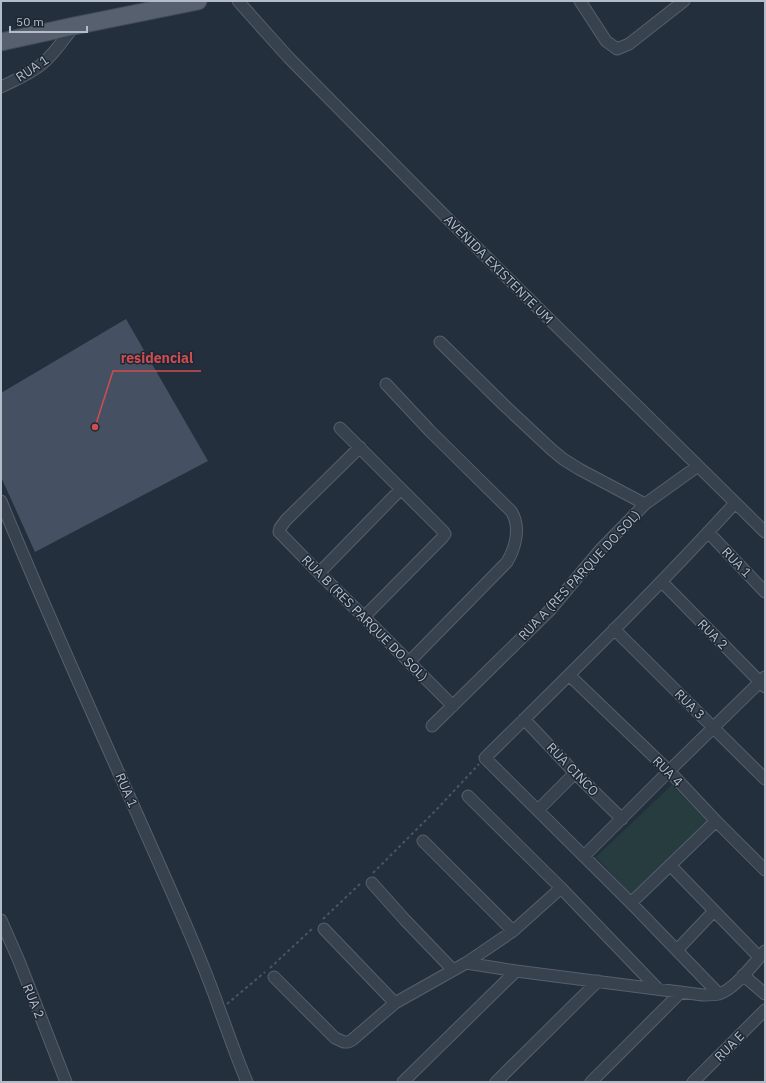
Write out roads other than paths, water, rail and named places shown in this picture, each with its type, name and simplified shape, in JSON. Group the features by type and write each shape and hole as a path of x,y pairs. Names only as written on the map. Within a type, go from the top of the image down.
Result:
{"main road":[{"path":"1,42 198,1"}],"street":[{"name":"AVENIDA EXISTENTE UM","path":"238,1 289,58 452,223 764,530"},
{"path":"580,1 606,41 616,49 629,44 684,1"},
{"name":"RUA 1","path":"1,87 22,77 51,56 74,26"},
{"path":"440,342 504,405 563,459 645,504"},
{"path":"386,384 430,431 511,510 515,517 516,524 515,547 507,562 409,662"},
{"path":"340,428 445,534 364,617"},
{"name":"RUA B (RES PARQUE DO SOL)","path":"360,447 286,520 279,532 453,706"},
{"name":"RUA A (RES PARQUE DO SOL)","path":"432,726 550,610 601,549 645,504 698,466"},
{"path":"319,573 401,489"},
{"name":"RUA 1","path":"1,501 30,573 186,927 220,1010 247,1082"},
{"path":"719,994 584,856 485,758 662,582 735,503"},
{"name":"RUA 1","path":"708,532 765,592"},
{"name":"RUA 2","path":"662,582 763,682"},
{"name":"RUA 3","path":"614,629 765,779"},
{"name":"RUA 4","path":"569,675 669,771 765,870"},
{"path":"584,856 713,727 763,682"},
{"name":"RUA CINCO","path":"524,719 575,773 622,819"},
{"path":"538,810 575,773"},
{"path":"468,796 561,888 658,989"},
{"path":"631,904 716,821"},
{"path":"423,841 513,931"},
{"path":"466,963 516,971 703,995 719,994 734,985 762,954 714,911 670,866"},
{"path":"369,879 405,920 453,970"},
{"path":"274,977 330,1034 338,1040 350,1042 395,1003 466,963 513,931 561,888"},
{"path":"677,950 714,911"},
{"name":"RUA 2","path":"1,920 66,1082"},
{"path":"324,930 395,1003"},
{"path":"403,1082 516,971"},
{"path":"743,975 765,994"},
{"path":"496,1082 598,981"},
{"path":"591,1082 681,992"},
{"name":"RUA E","path":"693,1082 765,1010"}],"place":[{"name":"residencial","path":"95,427"}]}
